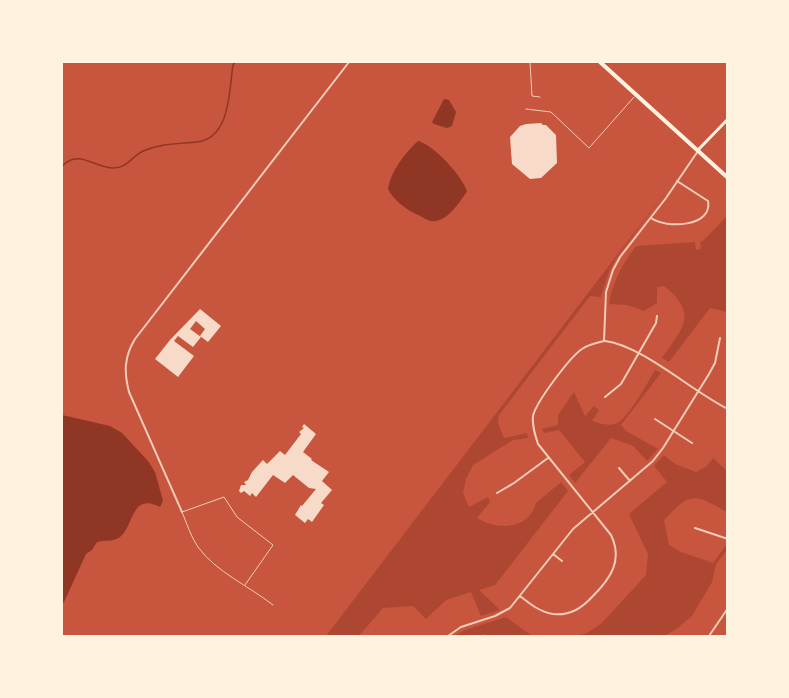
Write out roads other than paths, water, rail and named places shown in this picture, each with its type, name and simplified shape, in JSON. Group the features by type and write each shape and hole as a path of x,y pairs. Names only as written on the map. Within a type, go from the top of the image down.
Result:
{"main road":[{"path":"600,62 728,178"},
{"path":"698,151 728,118"}],"street":[{"path":"182,512 129,392 125,372 128,352 141,331 349,62"},
{"path":"604,341 604,306 609,280 620,257 651,218 698,151"},
{"path":"651,218 663,225 693,223 702,218 709,205 703,197 677,181"},
{"path":"605,398 621,384 656,323 657,316"},
{"path":"448,636 461,627 501,614 510,608 573,529 658,455 712,370 720,338"},
{"path":"520,596 543,611 562,614 580,608 608,581 615,565 615,547 608,530 548,458 538,444 534,431 533,417 538,402 574,355 590,345 604,341 620,344 728,409"},
{"path":"655,419 692,443"},
{"path":"497,493 548,458"},
{"path":"619,468 630,481"},
{"path":"694,528 728,539"},
{"path":"553,554 562,561"},
{"path":"709,636 728,608"}],"lane":[{"path":"530,62 532,96 540,97"},
{"path":"526,109 551,112 590,148 637,95"},
{"path":"245,585 273,545 237,517 224,497 182,512 202,552 216,565 273,605"}],"waterway":[{"path":"62,166 68,161 80,159 105,167 117,168 139,153 156,146 208,139 216,132 226,111 235,62"}]}
